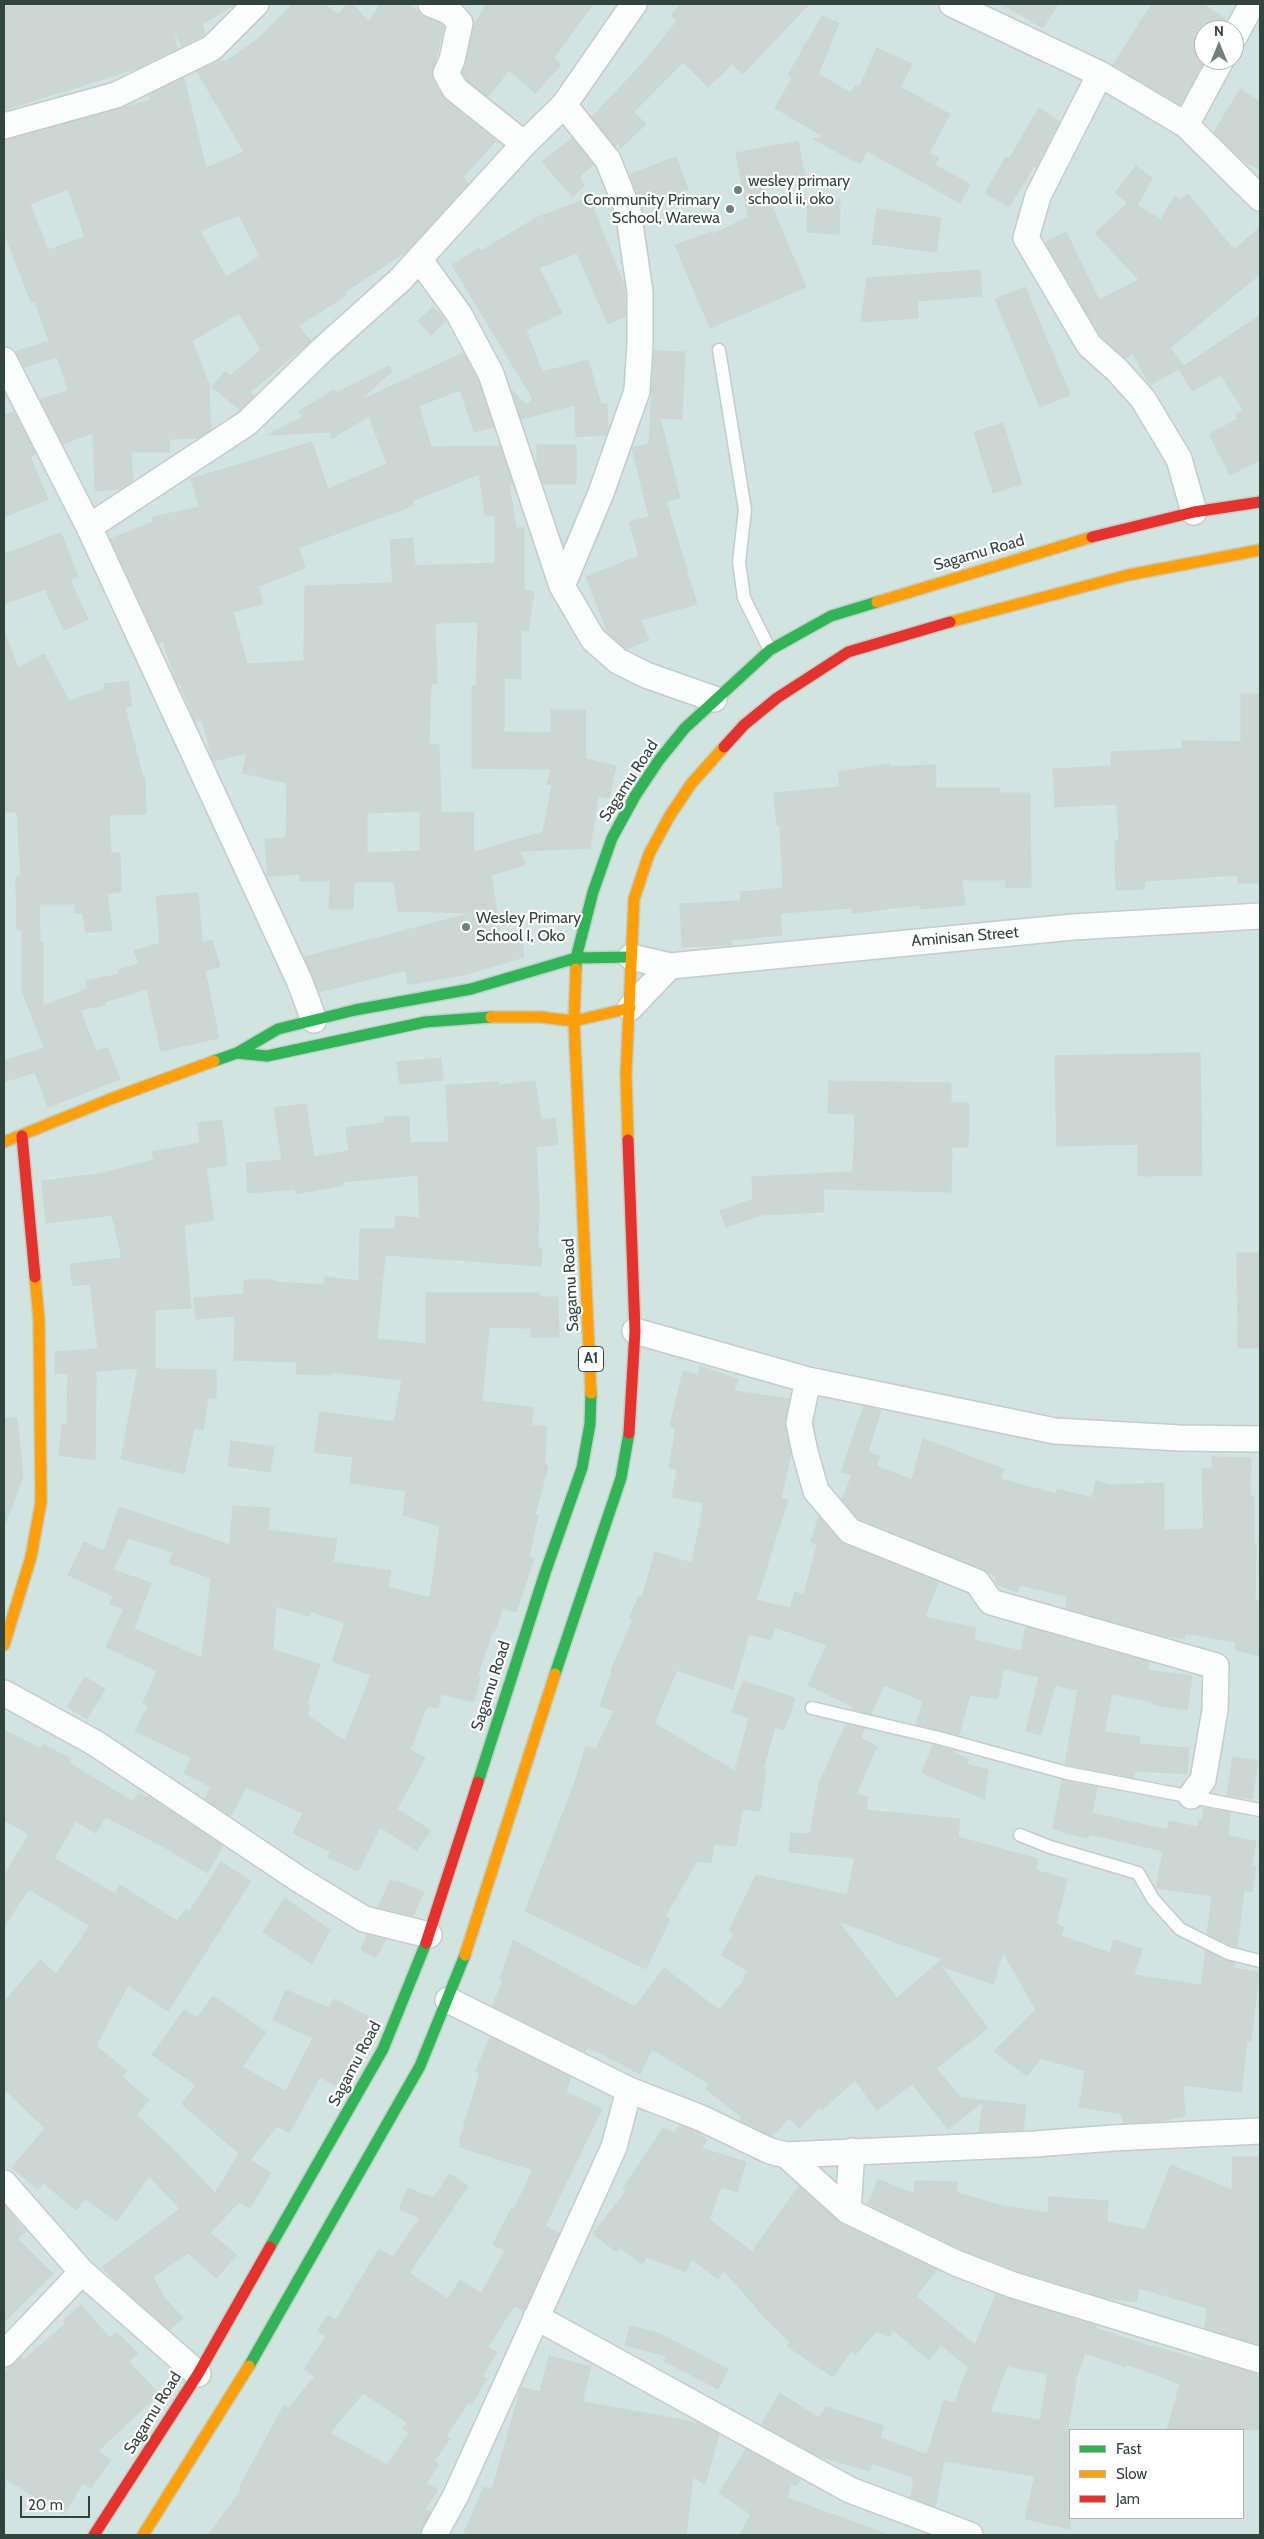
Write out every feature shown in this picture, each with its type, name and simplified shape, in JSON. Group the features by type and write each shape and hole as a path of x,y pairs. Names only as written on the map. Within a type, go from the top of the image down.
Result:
{"main road":[{"name":"Sagamu Road","path":"94,2535 198,2374 383,2049 429,1936 545,1573 582,1468 590,1424 589,1313 574,1021 576,958 594,892 612,838 635,796 659,760 685,728 714,699 770,650 831,616 1108,532 1194,512 1260,502"},
{"path":"143,2535 233,2394 356,2176 394,2115 420,2066 470,1941 583,1585 621,1478 630,1429 635,1331 626,1074 634,899 649,854 669,817 691,784 744,725 808,676 848,652 918,630 1128,575 1260,550"},
{"path":"4,1142 113,1098 237,1053 278,1029 471,988 576,958 632,957"},
{"path":"237,1053 267,1056 425,1022 461,1018 540,1017 574,1021 630,1008"},
{"path":"4,1645 31,1558 41,1502 39,1320 22,1136"}],"street":[{"path":"4,126 116,95 212,48 256,4"},
{"path":"431,4 450,12 460,23 452,60 446,73 455,89 524,144"},
{"path":"89,527 247,423 323,349 400,280 524,144 564,105 634,4"},
{"path":"952,4 1100,74 1186,125 1260,198"},
{"path":"1243,20 1252,4"},
{"path":"1186,125 1216,70"},
{"path":"1100,74 1038,196 1026,238 1089,345 1118,370 1144,400 1179,459 1194,512"},
{"path":"562,586 601,493 636,391 640,344 640,292 628,210 608,160 564,105"},
{"path":"419,259 459,314 491,374 562,586 594,638 618,661 646,675 714,699"},
{"path":"4,360 89,527 299,980 314,1020"},
{"name":"Aminisan Street","path":"632,957 670,966 1073,927 1260,916"},
{"path":"630,1008 670,966"},
{"path":"635,1331 808,1380 1055,1431 1180,1438 1260,1439"},
{"path":"808,1380 799,1423 816,1492 850,1531 977,1582 991,1602 1216,1666 1215,1710 1203,1780 1191,1796"},
{"path":"4,1693 96,1743 300,1880 364,1919 429,1936"},
{"path":"448,2000 629,2090 701,2118 770,2151 786,2155 1035,2144 1260,2131"},
{"path":"434,2535 456,2495 614,2146 629,2090"},
{"path":"848,2211 852,2151"},
{"path":"786,2155 848,2211 956,2263 1013,2286 1260,2360"},
{"path":"4,2182 82,2272 198,2374"},
{"path":"4,2354 82,2272"},
{"path":"536,2316 850,2490 970,2535"}],"lane":[{"path":"719,350 745,510 739,562 744,598 770,650"},
{"path":"812,1708 939,1738 1067,1773 1260,1810"},
{"path":"1020,1835 1050,1847 1138,1873 1153,1899 1180,1929 1228,1952 1260,1962"}],"shaded area":[{"path":"4,4 1260,4 1260,2535 4,2535"}],"building":[{"path":"4,4 236,4 202,24 205,35 182,46 172,29 177,49 138,68 4,110"},
{"path":"293,4 324,4 338,14 348,4 352,4 369,22 380,4 408,4 425,17 444,27 432,73 433,80 446,100 496,141 463,177 468,184 407,251 345,292 347,295 298,326 311,341 250,392 254,396 240,410 212,387 225,371 230,376 261,350 239,313 192,341 209,384 211,430 198,438 170,439 170,452 131,452 133,481 120,489 95,491 93,433 63,444 40,400 68,390 57,357 24,367 15,352 49,341 35,301 31,302 4,232 4,140 151,100 149,95 184,78 206,168 244,152 197,71 224,60 225,62 258,39","holes":["68,189 85,237 48,250 30,204","239,215 260,256 226,277 200,231"]},
{"path":"487,4 593,4 554,58 561,65 535,93 509,70 488,97 466,80 462,72 474,25"},
{"path":"680,4 809,4 743,74 732,64 708,87 683,62 634,112 646,124 620,149 618,143 615,146 592,117 642,64 678,20 671,16"},
{"path":"1002,4 1058,4 1043,28"},
{"path":"1152,4 1202,4 1226,19 1194,20 1194,70 1200,70 1181,105 1113,65"},
{"path":"822,16 839,23 818,74 851,93 855,86 859,88 877,48 912,64 900,87 950,114 929,153 939,158 935,165 970,184 960,203 867,151 860,164 813,139 824,137 775,108 792,78 788,75"},
{"path":"1240,89 1260,102 1260,170 1241,159 1214,132"},
{"path":"1039,108 1059,122 1036,168 1034,166 1009,207 985,193 1006,157 1009,159"},
{"path":"572,138 593,165 580,176 584,186 573,197 542,162"},
{"path":"798,141 805,178 763,186 806,287 710,328 675,245 711,232 713,234 748,217 736,153"},
{"path":"676,157 688,189 642,206 630,174"},
{"path":"1136,166 1152,178 1137,206 1161,219 1175,196 1180,200 1188,194 1234,250 1260,227 1260,274 1170,348 1184,366 1260,315 1260,460 1230,475 1209,434 1238,419 1235,414 1243,410 1221,375 1192,391 1179,369 1182,367 1150,385 1133,354 1125,358 1100,336 1045,242 1066,232 1099,300 1139,280 1095,233 1128,203 1115,193"},
{"path":"589,198 624,285 626,316 608,324 577,253 539,268 562,313 526,330 542,372 588,360 601,404 607,404 608,429 606,435 576,437 575,405 521,419 512,390 526,405 533,399 452,265 479,248 481,251 536,218"},
{"path":"808,200 840,201 839,234 807,232"},
{"path":"877,209 941,218 936,252 872,244"},
{"path":"980,270 982,296 917,301 918,318 861,322 867,278"},
{"path":"1025,287 1070,395 1040,407 995,299"},
{"path":"433,307 446,321 431,335 418,321"},
{"path":"654,351 685,352 682,419 660,418 680,498 666,501 697,604 641,620 649,640 626,649 608,633 586,577 639,556 629,522 649,517 632,448 649,444"},
{"path":"463,353 478,380 494,427 474,432 460,390 419,406 431,447 500,446 513,484 509,484 516,528 524,528 524,590 534,592 528,631 521,630 521,679 504,678 504,732 551,733 551,710 586,710 586,759 616,766 609,798 598,796 590,848 520,851 525,865 491,875 500,933 520,930 524,957 467,974 413,984 408,984 406,970 319,992 304,957 472,913 398,911 394,882 354,882 353,909 329,909 330,881 300,881 300,874 268,876 265,839 286,838 287,783 242,773 247,753 213,761 202,720 195,722 180,683 177,683 174,676 163,641 159,643 110,539 153,522 152,517 200,507 191,479 312,442 328,489 387,464 369,416 331,439 330,432 267,435 303,417 299,411 334,390 336,393 389,366 392,371 359,401","holes":["479,474 485,516 495,515 495,563 415,566 413,538 390,540 393,583 305,586 304,661 247,664 233,612 263,604 259,588 254,588 305,568 298,548 414,505 412,501","478,622 476,686 472,686 472,768 551,769 547,784 552,785 543,832 474,852 474,812 441,813 439,745 429,744 431,684 437,684 435,623","420,811 420,851 367,853 367,813"]},
{"path":"14,412 36,454 30,456 48,499 4,517 4,415"},
{"path":"1003,423 1022,484 993,493 974,432"},
{"path":"537,445 576,445 576,484 543,484 537,467"},
{"path":"61,533 78,577 70,580 88,619 64,630 45,589 4,604 4,554"},
{"path":"4,636 6,636 18,668 44,654 69,701 105,689 104,684 128,681 132,706 125,707 143,778 145,778 146,814 109,815 111,853 120,853 121,892 107,894 112,930 86,933 83,913 75,913 75,904 39,904 40,942 43,942 43,1006 88,989 86,981 119,974 118,970 139,964 134,951 160,943 156,896 198,893 202,943 212,940 220,966 205,971 219,1038 161,1051 147,989 105,1002 105,1005 80,1010 96,1051 108,1048 120,1079 48,1107 35,1072 4,1082 4,1061 44,1048 22,991 22,929 17,930 16,877 21,877 17,812 4,812"},
{"path":"1241,694 1260,694 1260,883 1238,883 1238,875 1144,881 1145,889 1116,890 1115,841 1119,841 1117,804 1055,807 1053,769 1111,766 1111,752 1182,749 1182,741 1241,742"},
{"path":"890,764 890,767 935,765 936,788 1000,788 1000,793 1030,793 1031,887 1006,888 1006,880 962,880 965,905 920,909 920,905 852,913 852,908 780,913 782,935 731,940 731,945 682,947 680,904 741,901 740,892 783,888 780,826 777,826 774,793 840,787 838,772"},
{"path":"1200,1053 1202,1175 1138,1176 1138,1144 1057,1146 1055,1056"},
{"path":"441,1058 443,1080 400,1084 397,1062"},
{"path":"535,1081 541,1120 555,1118 558,1144 536,1147 539,1202 538,1248 542,1248 541,1266 385,1255 377,1339 426,1344 426,1293 540,1293 540,1297 558,1297 559,1337 531,1337 531,1328 489,1327 482,1401 534,1408 531,1425 547,1427 544,1465 548,1466 535,1515 538,1515 529,1557 534,1558 516,1612 502,1608 477,1677 480,1677 474,1702 441,1694 438,1708 427,1706 410,1750 425,1758 397,1809 430,1830 417,1851 380,1827 358,1871 328,1857 331,1852 293,1833 303,1813 246,1787 231,1816 205,1799 211,1787 184,1773 192,1758 135,1731 148,1706 143,1703 157,1671 106,1647 124,1609 110,1604 113,1596 68,1575 84,1542 104,1551 119,1507 230,1545 233,1506 270,1508 268,1530 337,1539 333,1562 391,1571 388,1587 430,1598 440,1526 403,1515 406,1491 350,1483 353,1457 314,1452 320,1412 394,1422 402,1380 332,1372 332,1375 296,1374 297,1362 234,1360 235,1316 196,1319 194,1298 244,1294 244,1280 275,1280 275,1282 324,1285 324,1277 359,1281 360,1229 395,1229 396,1216 420,1218 418,1175 342,1182 343,1185 296,1194 295,1189 248,1193 246,1163 282,1160 274,1108 306,1104 314,1157 349,1151 346,1128 384,1123 384,1117 409,1116 410,1143 449,1142 446,1085 498,1082 499,1085","holes":["128,1538 173,1552 169,1563 211,1578 202,1658 134,1629 151,1583 113,1570","276,1606 309,1616 310,1611 345,1623 332,1661 371,1675 345,1741 307,1715 310,1705 307,1704 320,1664 273,1650"]},
{"path":"829,1081 951,1083 951,1103 969,1103 968,1147 952,1147 951,1192 823,1189 824,1212 762,1215 726,1227 720,1211 753,1199 752,1177 853,1172 855,1114 828,1113"},
{"path":"222,1120 227,1165 206,1168 214,1220 184,1225 191,1308 155,1310 155,1369 216,1370 216,1398 208,1398 203,1430 194,1428 184,1474 121,1459 138,1368 96,1371 95,1460 59,1455 62,1425 67,1425 68,1373 55,1374 55,1352 98,1349 90,1284 73,1286 70,1264 122,1258 112,1215 46,1223 42,1181 99,1174 154,1160 152,1152 200,1143 198,1123"},
{"path":"1237,1253 1260,1253 1260,1348 1238,1348"},
{"path":"700,1366 738,1379 734,1391 789,1399 785,1426 791,1454 781,1498 788,1500 756,1600 790,1608 795,1592 804,1595 817,1544 811,1542 819,1516 844,1544 938,1582 925,1617 976,1628 974,1640 1021,1651 1026,1627 1149,1662 1148,1670 1192,1676 1187,1710 1154,1705 1154,1702 1112,1694 1104,1732 1140,1737 1139,1744 1189,1748 1187,1774 1135,1771 1134,1778 1065,1764 1078,1690 1055,1685 1041,1735 1026,1731 1039,1677 1003,1669 998,1699 970,1695 959,1735 916,1724 923,1701 884,1685 871,1714 852,1709 854,1707 808,1685 827,1645 775,1627 771,1640 749,1634 733,1689 677,1670 662,1704 655,1724 735,1771 749,1718 732,1712 743,1681 795,1698 784,1730 775,1727 763,1769 766,1770 760,1811 742,1809 736,1846 714,1844 711,1863 697,1861 665,1916 670,1919 646,1969 525,1911 575,1782 586,1746 596,1749 614,1711 600,1706 611,1670 633,1620 630,1618 638,1597 642,1598 655,1552 692,1563 704,1503 672,1497 677,1469 669,1468 676,1428 670,1426 683,1371 698,1375"},
{"path":"864,1406 881,1410 868,1452 880,1456 876,1466 912,1480 923,1439 1004,1469 1000,1479 1056,1494 1057,1489 1092,1498 1096,1481 1111,1485 1164,1483 1164,1530 1204,1529 1202,1469 1212,1469 1212,1457 1251,1458 1250,1496 1254,1497 1254,1543 1256,1543 1255,1601 1260,1602 1260,1656 1235,1650 1236,1642 1185,1633 1184,1639 1155,1634 1066,1608 1067,1596 1020,1585 1017,1592 996,1584 996,1576 982,1569 859,1519 842,1500 852,1475 841,1472"},
{"path":"4,1418 17,1418 23,1476 6,1522 4,1521"},
{"path":"231,1441 274,1447 270,1472 228,1466"},
{"path":"85,1677 105,1689 87,1719 67,1707"},
{"path":"846,1724 865,1729 860,1738 877,1746 856,1794 868,1797 866,1810 960,1819 958,1837 1038,1859 1035,1870 1067,1879 1056,1924 1064,1927 1061,1936 1110,1953 1114,1940 1142,1949 1134,1975 1201,1985 1206,1951 1235,1963 1234,1968 1259,1972 1251,2041 1247,2041 1241,2092 1183,2085 1185,2116 1157,2122 1124,2123 1122,2114 1079,2107 1085,2071 1041,2058 1027,2076 994,2051 1036,2010 1003,1952 993,1984 941,1966 988,2028 936,2068 961,2098 1026,2105 1023,2130 979,2132 983,2102 948,2129 912,2084 877,2110 855,2080 822,2110 820,2107 799,2128 789,2118 772,2136 740,2119 742,2117 706,2089 709,2084 652,2049 640,2074 588,2047 585,2052 492,2006 503,1981 500,1980 513,1940 635,2007 664,1968 719,2010 746,1978 744,1977 748,1971 721,1955 734,1934 729,1931 756,1875 847,1895 855,1858 789,1852 791,1833 810,1834 819,1784","holes":["838,1921 942,1959 897,1998"]},
{"path":"4,1730 41,1749 43,1744 71,1759 69,1763 133,1802 138,1793 158,1802 223,1846 207,1873 164,1847 106,1817 95,1833 76,1821 54,1858 115,1894 120,1885 177,1921 186,1909 189,1912 221,1862 251,1881 168,2011 128,1985 96,2046 127,2071 122,2077 149,2100 136,2115 171,2147 215,2193 239,2154 242,2156 182,2104 196,2085 152,2055 184,2010 197,2018 213,1996 266,2032 242,2067 286,2091 313,2038 273,2020 286,1990 329,2008 334,1999 377,2021 342,2089 320,2077 289,2133 277,2126 250,2160 271,2173 250,2208 239,2202 210,2233 237,2255 216,2278 188,2253 153,2277 164,2297 183,2318 169,2330 117,2284 102,2267 180,2209 149,2176 117,2221 85,2199 76,2210 43,2183 38,2189 12,2168 45,2128 4,2089 4,2002 40,1960 56,1974 90,1926 29,1889 4,1926 4,1876 29,1834 4,1820"},
{"path":"933,1745 955,1751 954,1753 969,1759 966,1764 988,1770 984,1799 922,1773"},
{"path":"1233,1757 1258,1761 1252,1799 1227,1795"},
{"path":"1062,1780 1097,1787 1092,1813 1167,1830 1169,1821 1198,1827 1199,1819 1203,1820 1204,1808 1230,1812 1228,1836 1256,1841 1252,1866 1256,1867 1252,1892 1244,1890 1237,1947 1207,1934 1212,1896 1156,1888 1163,1851 1089,1834 1088,1838 1065,1833 1053,1828"},
{"path":"390,1881 397,1881 424,1892 413,1916 378,1908"},
{"path":"285,1898 330,1930 312,1964 263,1932"},
{"path":"367,1935 386,1939 376,1958 361,1950"},
{"path":"490,2037 571,2077 566,2092 602,2109 545,2226 559,2233 525,2308 523,2311 514,2306 488,2347 497,2352 482,2377 487,2378 472,2404 469,2402 446,2436 450,2439 434,2461 439,2464 426,2483 438,2490 425,2509 430,2512 420,2534 208,2535 242,2489 239,2488 284,2405 289,2408 315,2376 304,2369 326,2337 317,2331 328,2315 336,2320 379,2249 393,2257 420,2218 399,2209 408,2188 433,2198 450,2174 468,2186 409,2273 448,2299 460,2280 481,2293 505,2251 493,2244 512,2208 514,2209 533,2170 460,2147 460,2139 480,2073 476,2071","holes":["363,2393 408,2423 403,2429 409,2433 387,2465 330,2433"]},
{"path":"680,2125 697,2132 707,2140 701,2148 746,2162 737,2192 721,2187 709,2219 752,2252 799,2186 840,2223 937,2270 916,2296 975,2345 996,2294 1096,2325 1095,2328 1152,2347 1201,2360 1202,2357 1260,2374 1260,2430 1167,2429 1180,2384 1126,2364 1125,2367 1085,2353 1077,2376 1068,2428 1070,2429 1070,2529 1025,2519 1035,2476 944,2461 935,2507 911,2497 914,2478 872,2463 869,2471 815,2455 761,2425 780,2393 819,2418 826,2407 884,2426 880,2438 927,2455 944,2400 955,2403 968,2367 941,2345 929,2360 893,2330 889,2337 877,2331 855,2355 851,2351 833,2377 787,2346 790,2342 757,2310 724,2271 718,2279 691,2259 686,2272 647,2257 642,2264 620,2248 617,2252 593,2234 626,2191 623,2188 663,2128 674,2133","holes":["1007,2366 1048,2374 1040,2420 990,2412"]},
{"path":"1233,2157 1260,2157 1260,2345 1205,2328 1207,2308 1139,2288 1136,2302 1106,2298 1018,2271 962,2250 868,2204 878,2179 914,2194 915,2181 957,2182 957,2193 1003,2206 1048,2213 1049,2197 1108,2201 1107,2222 1145,2230 1171,2165 1232,2190"},
{"path":"4,2205 26,2232 17,2238 53,2274 4,2322"},
{"path":"81,2305 110,2338 116,2332 138,2353 129,2362 159,2394 98,2451 111,2460 91,2488 83,2483 64,2514 4,2478 4,2372 21,2357 24,2360 66,2323 64,2320"},
{"path":"630,2326 658,2333 728,2369 718,2389 664,2361 667,2356 625,2345"},
{"path":"549,2356 591,2367 582,2402 684,2420 703,2425 719,2434 705,2485 693,2477 686,2535 463,2535 484,2487 492,2490 521,2387 540,2392"},
{"path":"746,2449 800,2479 797,2485 791,2484 787,2498 884,2533 884,2535 740,2535 751,2514 719,2493"}],"traffic: fast":[{"path":"576,969 576,958 593,892 612,838 635,796 659,760 685,728 770,650 831,616 877,602"},
{"path":"214,1061 237,1053 278,1029 355,1010 471,989 576,958 631,957"},
{"path":"237,1053 267,1056 425,1022 491,1017"},
{"path":"478,1782 545,1573 582,1468 590,1424 591,1393"},
{"path":"555,1674 621,1478 629,1433"},
{"path":"270,2247 383,2049 426,1943"},
{"path":"249,2366 420,2066 465,1955"}],"traffic: slow":[{"path":"877,602 1092,537"},
{"path":"950,622 1128,575 1260,550"},
{"path":"628,1140 626,1074 634,899 649,854 669,817 691,784 724,747"},
{"path":"576,969 574,1021 591,1393"},
{"path":"491,1017 540,1017 574,1021 630,1008"},
{"path":"4,1142 113,1098 214,1061"},
{"path":"4,1645 31,1557 41,1502 39,1320 35,1277"},
{"path":"465,1955 555,1674"},
{"path":"143,2535 249,2366"}],"traffic: jam":[{"path":"1092,537 1194,512 1260,502"},
{"path":"724,747 744,725 777,698 848,652 950,622"},
{"path":"22,1136 35,1277"},
{"path":"628,1140 635,1331 629,1433"},
{"path":"426,1943 478,1782"},
{"path":"94,2535 198,2374 270,2247"}],"place":[{"name":"wesley primary school ii, oko","path":"738,190"},
{"name":"Community Primary School, Warewa","path":"730,209"},
{"name":"Wesley Primary School I, Oko","path":"466,927"}]}
